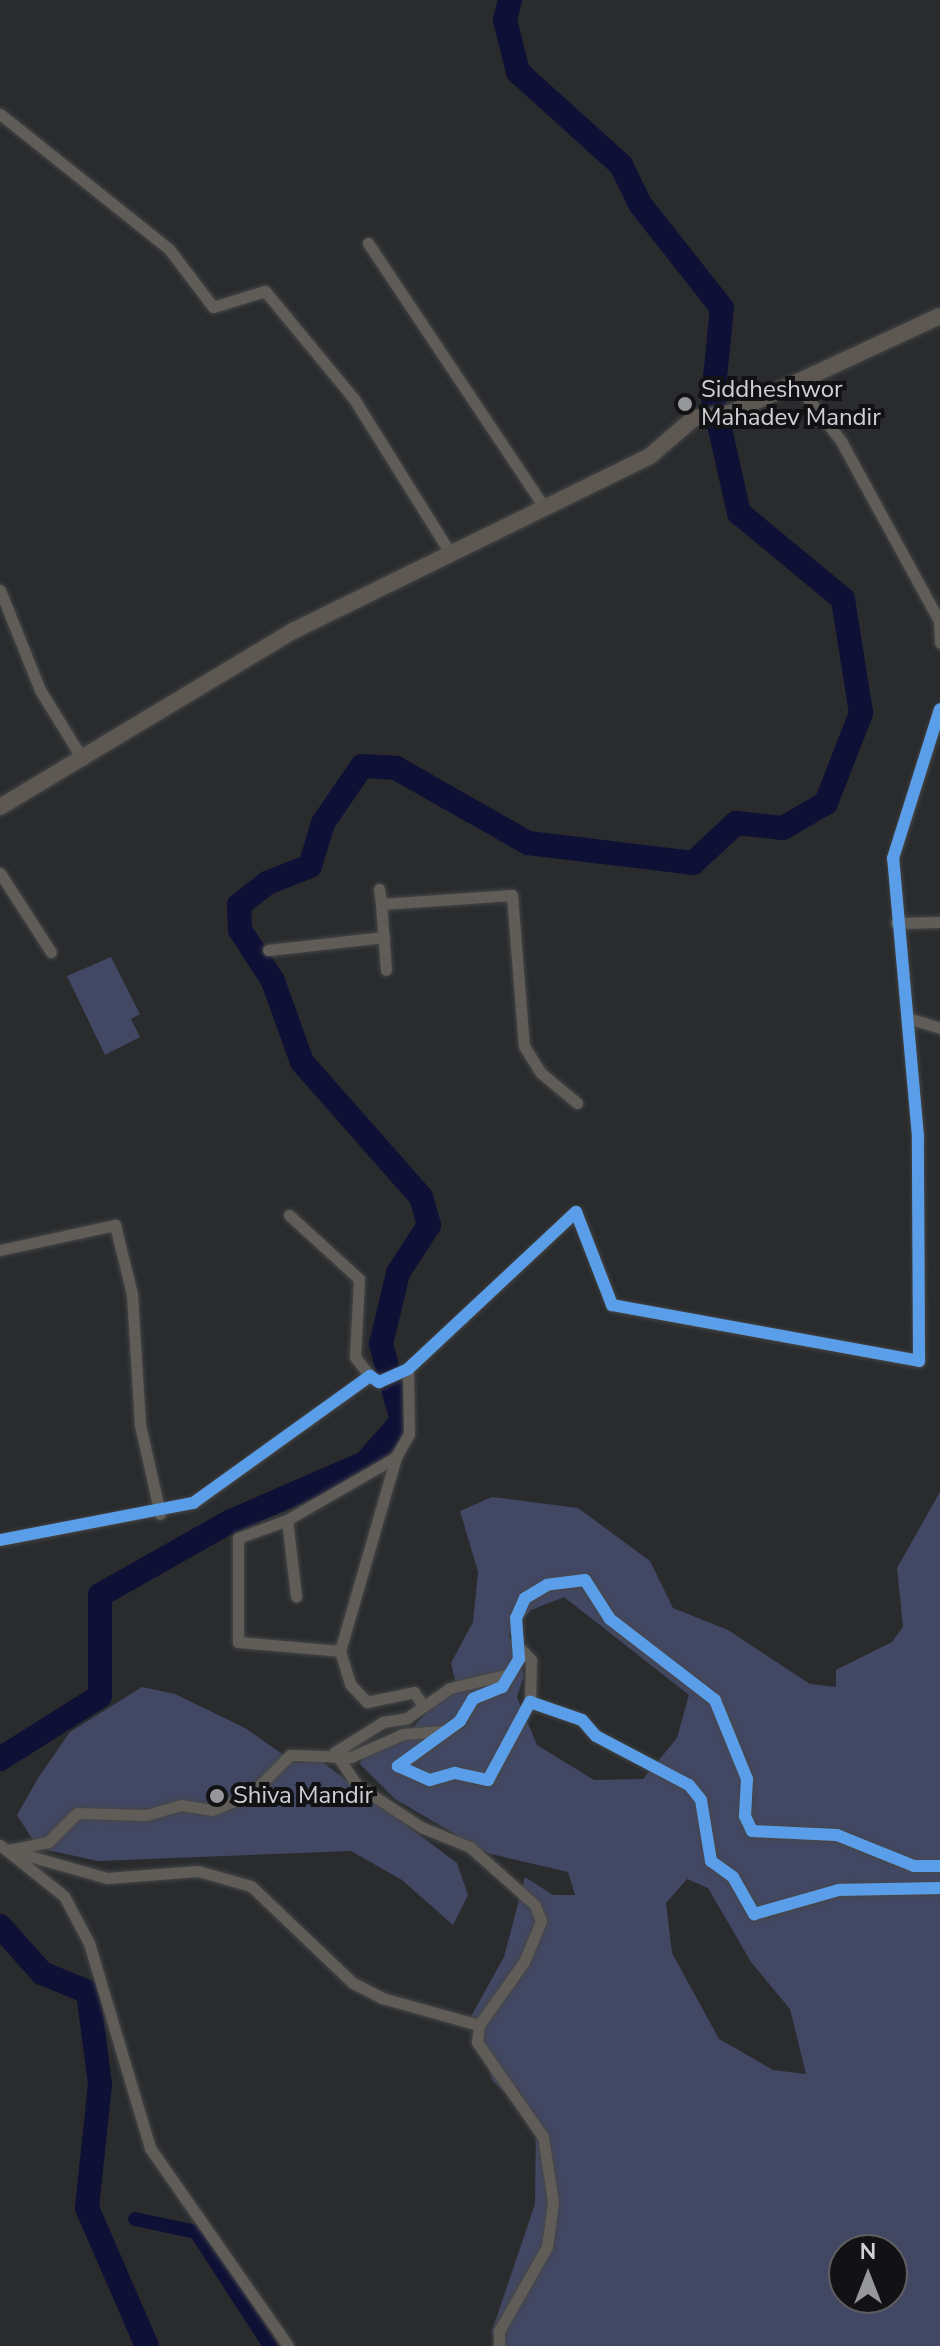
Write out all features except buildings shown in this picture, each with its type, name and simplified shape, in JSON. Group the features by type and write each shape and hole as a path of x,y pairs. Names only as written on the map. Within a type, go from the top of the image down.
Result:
{"main road":[{"path":"0,807 83,760 198,683 542,504 650,456 694,418 731,413 940,316"}],"street":[{"path":"0,114 169,249 213,307 265,291 354,399 449,551"},
{"path":"368,243 542,504"},
{"path":"797,384 841,441 939,621 940,643"},
{"path":"0,590 40,690 83,760"},
{"path":"0,1540 28,1529 160,1514 193,1503 374,1379 408,1369 576,1212 612,1305 919,1361 918,1137 896,923 893,858 940,709"},
{"path":"0,873 51,952"},
{"path":"379,889 386,970"},
{"path":"381,904 512,895 524,1046 541,1073 577,1103"},
{"path":"896,923 940,922"},
{"path":"268,950 384,937"},
{"path":"908,1018 940,1028"},
{"path":"289,1215 359,1279 355,1357 374,1379"},
{"path":"0,1250 115,1225 132,1294 140,1425 160,1514"},
{"path":"408,1369 409,1434 396,1457 367,1578 340,1651 350,1684 367,1702 414,1692 423,1706"},
{"path":"340,1651 238,1642 238,1538 287,1520 396,1457"},
{"path":"287,1520 296,1596"},
{"path":"519,1647 531,1660 530,1702 488,1780 455,1773 430,1780 398,1766 445,1731 510,1674 519,1647 516,1618 525,1598 547,1585 585,1580 610,1619 715,1700 747,1779 745,1816 752,1831 837,1835 914,1866 940,1866"},
{"path":"336,1758 370,1729 423,1706 450,1688 510,1674"},
{"path":"530,1702 582,1720 596,1736 689,1785 704,1811 711,1861 733,1877 754,1914 839,1890 940,1888"},
{"path":"4,1847 48,1842 77,1813 212,1810 250,1795 290,1755 336,1758 403,1734 445,1731"},
{"path":"336,1758 357,1785 421,1827 470,1847 535,1905 541,1921 524,1962 479,2025 477,2042 543,2137 553,2202 547,2247 499,2331 499,2346"},
{"path":"4,1847 107,1878 198,1871 251,1886 353,1983 479,2025"},
{"path":"4,1847 64,1896 89,1943 150,2148 288,2346"}],"shaded area":[{"path":"111,957 140,1014 131,1019 140,1037 105,1055 67,976"},
{"path":"940,1492 940,2346 496,2346 492,2331 535,2204 536,2123 493,2081 469,2020 504,1957 525,1877 553,1895 575,1895 568,1872 487,1853 395,1799 360,1764 363,1755 403,1739 455,1680 451,1663 473,1622 478,1572 460,1511 492,1497 578,1508 650,1561 673,1608 728,1630 810,1684 836,1687 836,1670 892,1642 903,1627 897,1568","holes":["564,1597 689,1695 677,1738 643,1779 594,1780 537,1745 517,1697 524,1675 509,1635 531,1610","687,1879 708,1888 751,1962 790,2009 806,2074 773,2070 719,2039 672,1953 666,1903"]},
{"path":"142,1687 175,1694 245,1728 295,1763 321,1761 457,1863 468,1895 453,1925 402,1880 351,1851 98,1861 38,1848 17,1815 38,1778 70,1732"}],"waterway":[{"path":"0,1759 100,1696 100,1595 229,1522 365,1463 402,1421 381,1344 398,1273 429,1225 421,1197 302,1062 273,981 240,930 239,905 267,883 310,866 323,823 362,766 396,768 528,843 693,863 736,823 783,828 826,803 861,713 843,599 739,513 713,398 722,308 640,204 621,165 518,72 505,20 510,0"},
{"path":"0,1926 42,1973 88,1992 100,2084 87,2208 147,2346"},
{"path":"135,2219 196,2232 270,2346"}],"cycle path":[{"path":"0,1540 193,1503 370,1376 379,1382 408,1369 576,1212 612,1305 919,1361 918,1137 893,858 940,709"},
{"path":"940,1866 914,1866 837,1835 752,1831 745,1816 747,1779 715,1700 610,1619 585,1580 547,1585 525,1598 516,1618 519,1659 502,1687 473,1699 460,1721 398,1766 430,1780 455,1773 488,1780 530,1702 582,1720 596,1736 689,1785 701,1800 711,1861 733,1877 754,1914 839,1890 940,1888"}],"place":[{"name":"Siddheshwor Mahadev Mandir","path":"685,404"},
{"name":"Shiva Mandir","path":"217,1796"}]}
